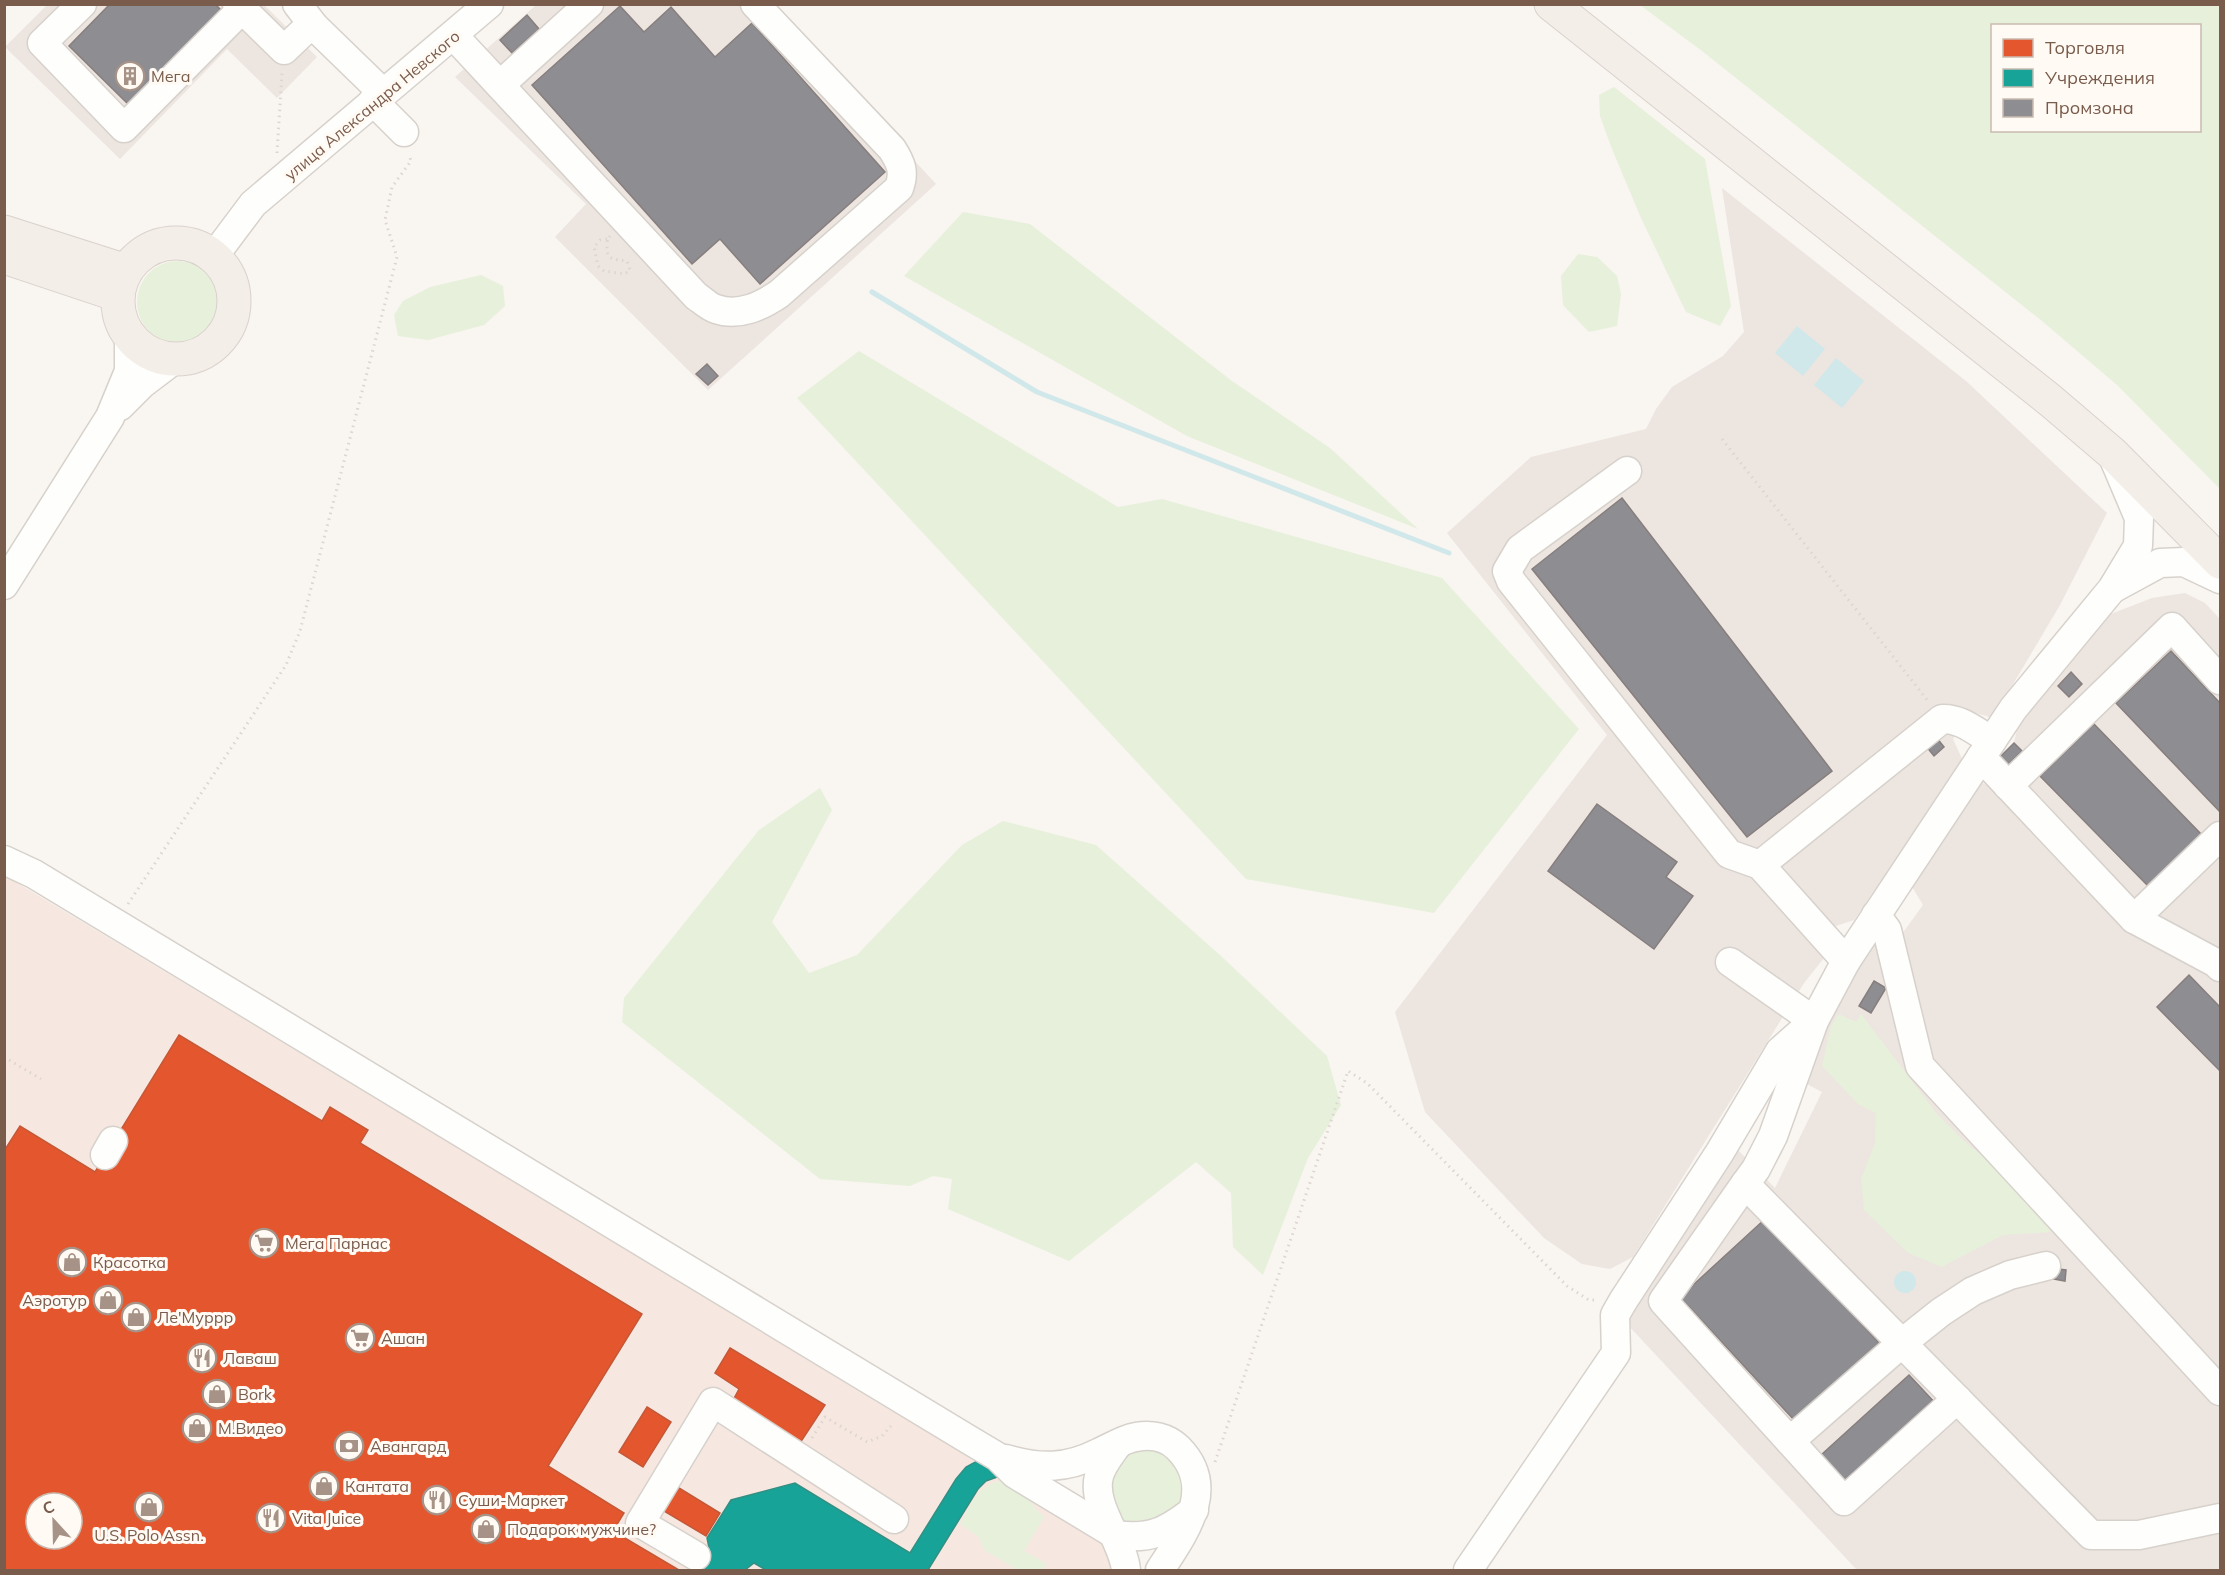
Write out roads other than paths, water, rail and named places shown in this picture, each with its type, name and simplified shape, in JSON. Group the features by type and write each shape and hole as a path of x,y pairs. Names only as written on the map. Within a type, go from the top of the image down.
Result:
{"main road":[{"path":"1551,4 2042,393 2113,454 2220,562"},
{"path":"4,232 122,283"},
{"path":"183,243 214,256 226,272 233,291 233,312 226,330 213,346 195,356 174,359 149,352 129,335 118,309 122,283 137,258 150,249 166,244 183,243"},
{"path":"4,257 122,283"}],"street":[{"path":"82,4 42,43 124,128 239,7 284,50 304,31 306,15"},
{"name":"улица Александра Невского","path":"214,256 253,204 489,4"},
{"path":"500,85 589,4"},
{"path":"454,36 500,85 616,229 696,296 716,309 735,311 757,308 779,294 899,188 903,177 901,163 892,149 755,4"},
{"path":"306,15 378,97 404,132"},
{"path":"6,586 111,417 129,371 129,335"},
{"path":"111,417 142,384 174,359"},
{"path":"1957,1399 1844,1501 1663,1301 1756,1169 1773,1136 1814,1021 1846,961 2013,709 2112,589 2138,546 2139,518 2113,454"},
{"path":"1627,471 1520,549 1507,571 1511,581 1730,854 1760,865 1846,961"},
{"path":"2112,589 2160,563 2184,562 2220,579"},
{"path":"2008,786 2172,627 2220,680"},
{"path":"1760,865 1942,719 1952,719 1962,723 1986,749 2008,786 2134,919 2216,963 2220,968"},
{"path":"2134,919 2220,836"},
{"path":"4,849 34,874"},
{"path":"4,860 34,874 116,923 998,1457 1015,1473 1116,1535 1134,1538 1158,1534 1176,1524 1195,1501"},
{"path":"1876,915 1887,930 1920,1066 2220,1391"},
{"path":"1730,962 1814,1021"},
{"path":"1467,1570 1616,1353 1615,1315 1720,1152 1780,1051 1814,1021"},
{"path":"1745,1184 2091,1535 2139,1535 2220,1518"},
{"path":"1790,1441 1941,1312 1973,1291 2010,1275 2046,1266"},
{"path":"696,1556 640,1523 713,1402 894,1520"},
{"path":"998,1457 1041,1467 1067,1465 1092,1457 1134,1437 1155,1436 1174,1444 1187,1458 1195,1476 1195,1501 1186,1531 1160,1570"},
{"path":"1118,1444 1098,1477 1098,1493 1104,1512 1116,1535 1126,1570"}],"water":[{"path":"1797,326 1825,349 1803,376 1775,353"},
{"path":"1836,358 1864,381 1842,408 1814,385"},
{"path":"1905,1271 1913,1274 1916,1282 1913,1290 1905,1293 1897,1290 1894,1282 1897,1274"}],"waterway":[{"path":"872,292 1037,392 1449,553"}],"place":[{"name":"Мега","path":"130,76"},
{"name":"Мега Парнас","path":"264,1243"},
{"name":"Красотка","path":"72,1262"},
{"name":"Аэротур","path":"108,1300"},
{"name":"Ле'Муррр","path":"136,1317"},
{"name":"Ашан","path":"360,1338"},
{"name":"Лаваш","path":"202,1358"},
{"name":"Bork","path":"217,1394"},
{"name":"М.Видео","path":"197,1428"},
{"name":"Авангард","path":"349,1446"},
{"name":"Кантата","path":"324,1486"},
{"name":"Суши-Маркет","path":"437,1500"},
{"name":"U.S. Polo Assn.","path":"149,1507"},
{"name":"Vita Juice","path":"271,1518"},
{"name":"Подарок мужчине?","path":"486,1529"}]}
